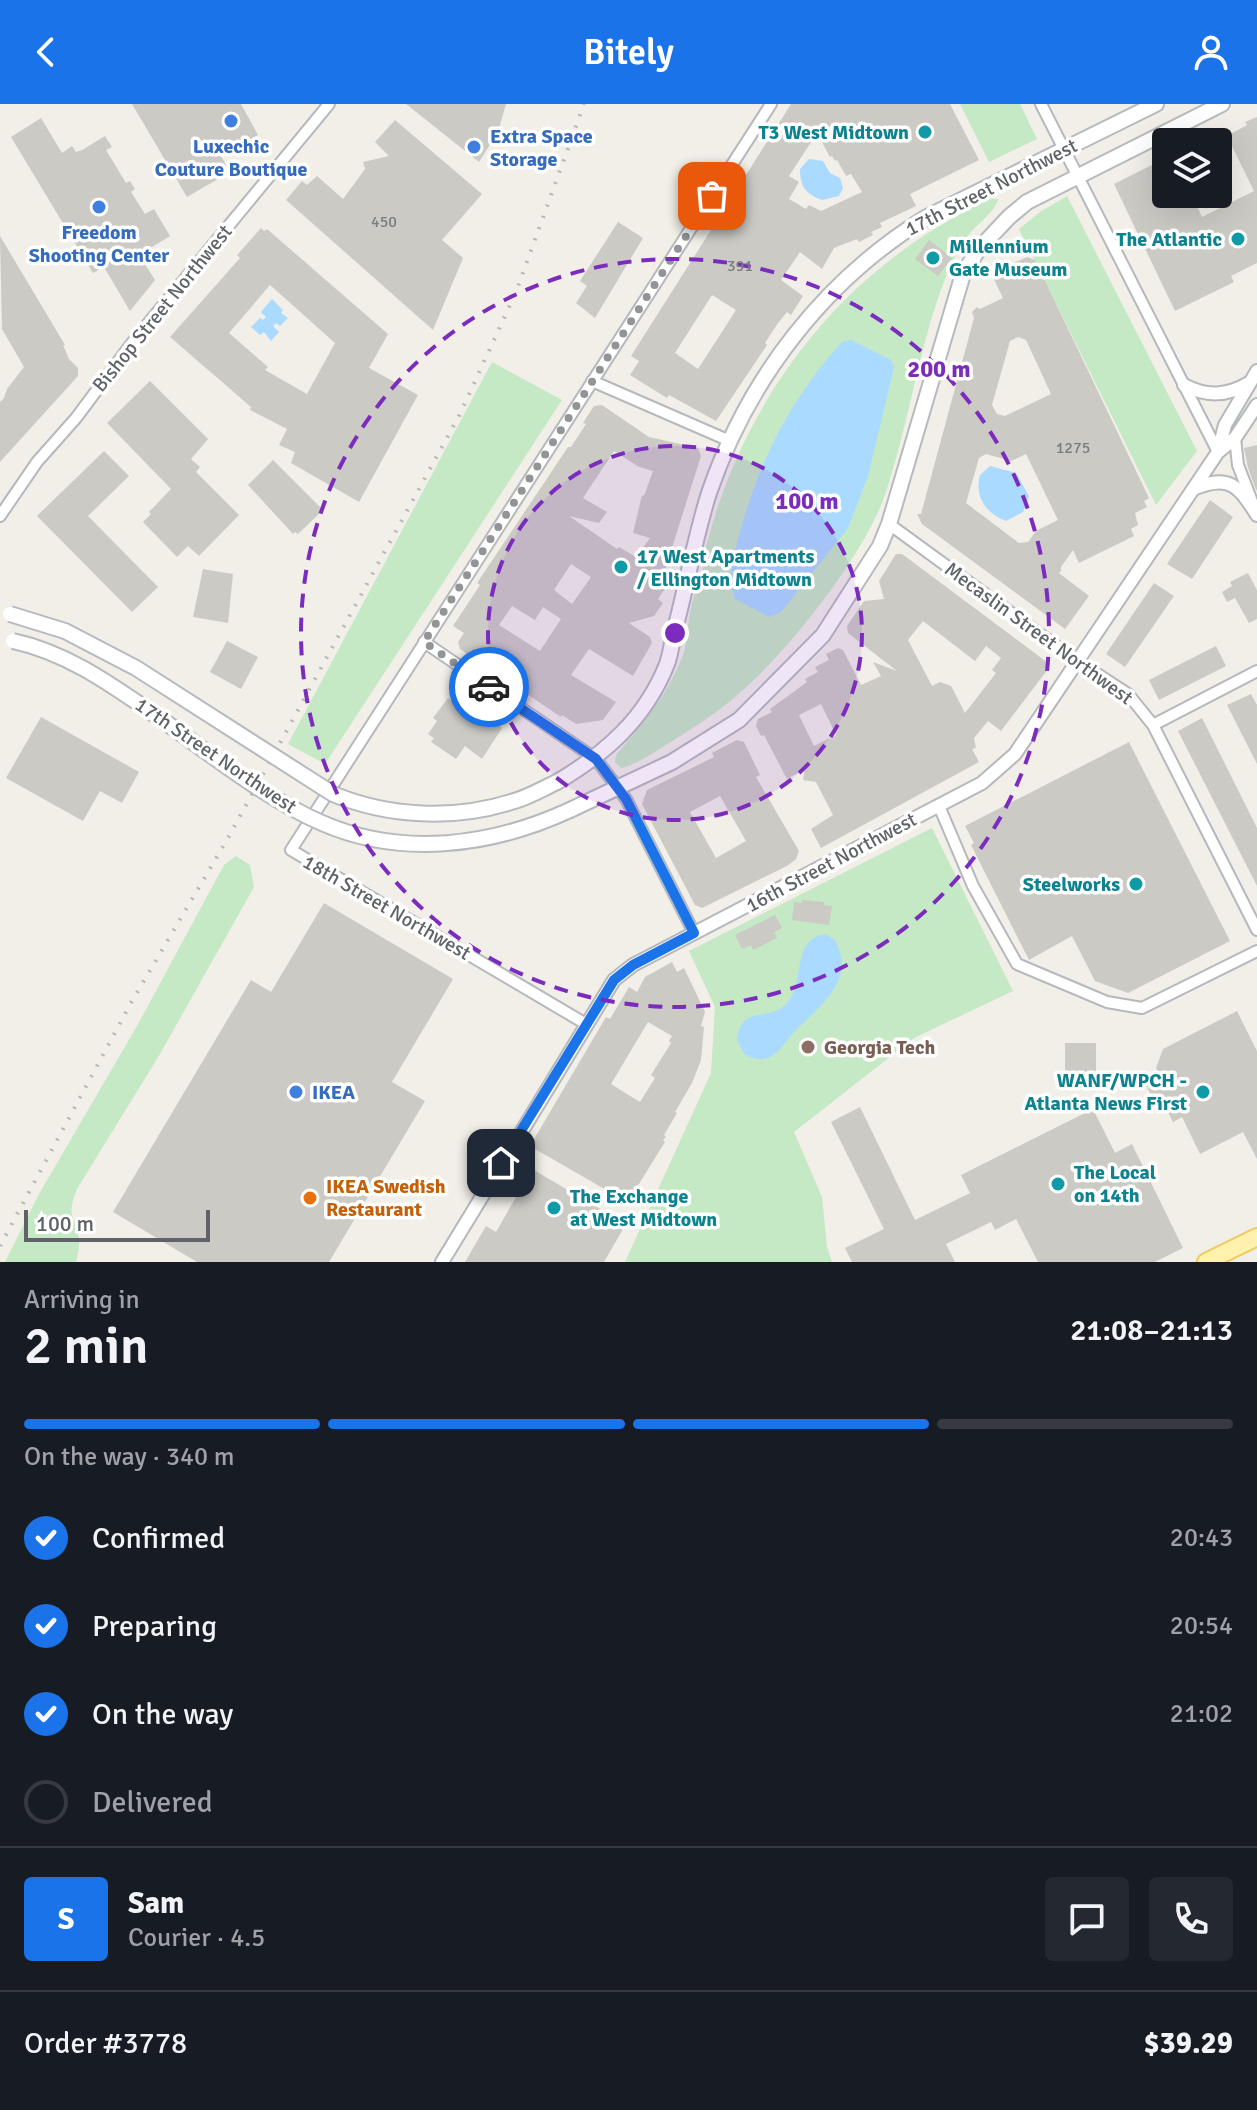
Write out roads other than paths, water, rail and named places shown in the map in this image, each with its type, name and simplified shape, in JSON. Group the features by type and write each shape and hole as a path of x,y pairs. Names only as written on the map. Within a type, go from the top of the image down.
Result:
{"main road":[{"name":"17th Street Northwest","path":"5,614 65,631 136,668 333,794 356,804 416,813 472,811 512,802 557,782 596,759 637,717 667,664 709,494 730,441 786,344 818,306 894,237 927,217 1156,104"},
{"name":"17th Street Northwest","path":"6,640 41,647 89,672 279,801 345,832 397,843 475,840 519,830 570,810 672,762 741,718 823,635 880,546 889,524 963,274 978,250 1027,202 1222,104"},
{"path":"1206,1262 1255,1243"}],"street":[{"name":"Bishop Street Northwest","path":"0,516 37,462 76,418 132,343 329,104"},
{"name":"18th Street Northwest","path":"586,1024 291,850 771,104"},
{"path":"1041,104 1218,452"},
{"name":"16th Street Northwest","path":"1218,452 1225,425 1257,371"},
{"path":"592,381 730,441"},
{"path":"1184,385 1212,395 1249,383"},
{"name":"16th Street Northwest","path":"442,1262 614,980 633,965 982,783 1015,754 1218,452 1235,438 1257,405"},
{"path":"1235,438 1238,465 1257,514"},
{"path":"1193,489 1210,483 1229,483 1239,489 1257,514"},
{"name":"Mecaslin Street Northwest","path":"889,524 1077,661 1128,694 1153,725 1257,930"},
{"path":"424,642 596,759 626,799 694,933"},
{"path":"1153,725 1257,671"},
{"path":"939,806 973,886 1017,964 1107,1002 1142,1008 1257,951"}],"water":[{"path":"809,159 823,161 830,173 840,178 843,188 839,196 822,200 805,189 800,169"},
{"path":"272,299 288,318 280,326 276,323 273,326 279,332 271,341 264,332 260,335 251,327 260,318 263,320 266,317 261,312"},
{"path":"851,340 891,360 894,367 868,476 848,528 781,612 769,617 735,599 731,574 740,532 757,479 779,431 824,363 842,342"},
{"path":"990,466 1016,473 1029,496 1023,512 1006,521 987,509 980,497 980,475"},
{"path":"825,934 834,939 842,967 833,991 772,1056 759,1059 744,1054 737,1039 740,1028 751,1017 773,1012 788,1002 797,983 807,944"}],"railway":[{"path":"0,1246 132,1001 228,838 460,414 516,292 584,104"}],"place":[{"name":"Luxechic Couture Boutique","path":"231,121"},
{"name":"T3 West Midtown","path":"925,132"},
{"name":"Extra Space Storage","path":"474,147"},
{"name":"Freedom Shooting Center","path":"99,207"},
{"name":"The Atlantic","path":"1238,239"},
{"name":"Millennium Gate Museum","path":"933,258"},
{"name":"17 West Apartments / Ellington Midtown","path":"621,567"},
{"name":"Steelworks","path":"1136,884"},
{"name":"Georgia Tech","path":"808,1047"},
{"name":"IKEA","path":"296,1092"},
{"name":"WANF/WPCH - Atlanta News First","path":"1203,1092"},
{"name":"The Local on 14th","path":"1058,1184"},
{"name":"IKEA Swedish Restaurant","path":"310,1198"},
{"name":"The Exchange at West Midtown","path":"554,1208"}]}
